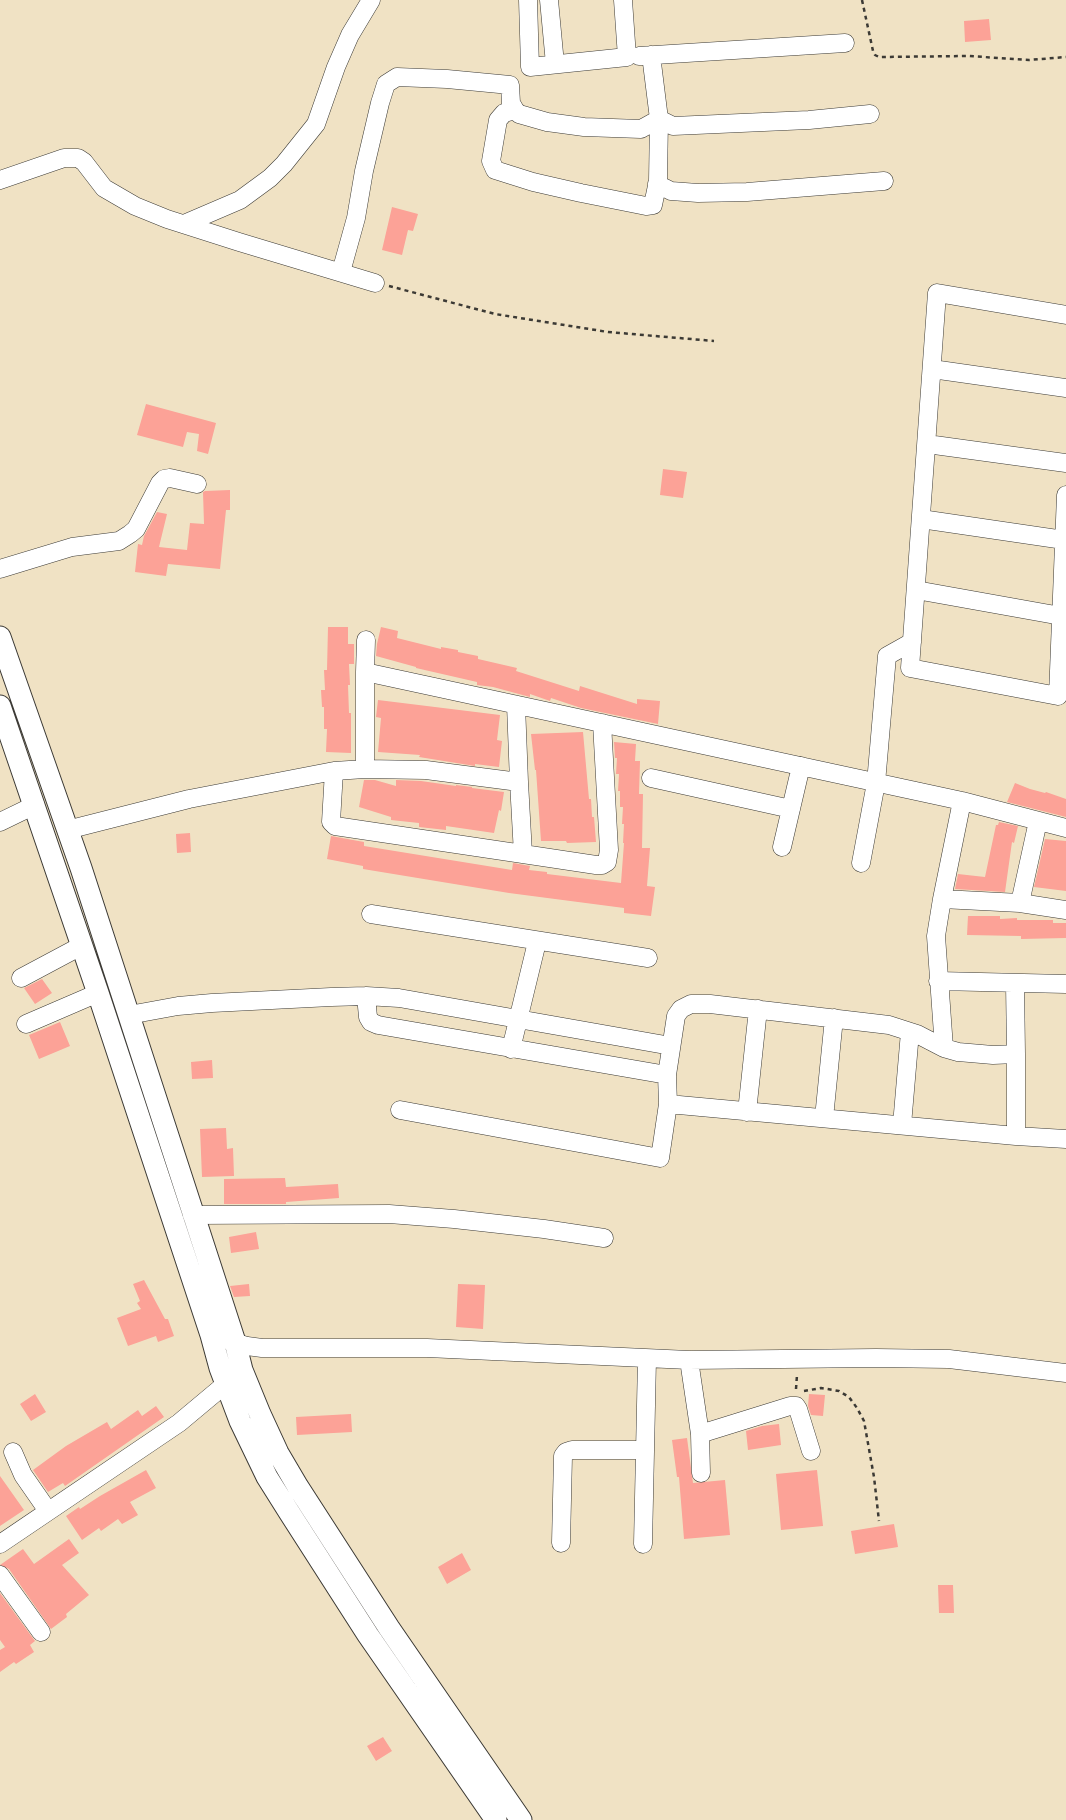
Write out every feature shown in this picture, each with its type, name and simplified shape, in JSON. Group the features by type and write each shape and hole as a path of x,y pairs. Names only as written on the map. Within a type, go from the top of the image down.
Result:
{"street":[{"path":"184,224 240,200 270,178 284,164 316,124 336,67 350,35 371,0"},
{"path":"528,0 530,67"},
{"path":"549,0 555,64"},
{"path":"623,0 627,57"},
{"path":"845,43 650,55 530,67 519,74 510,85 511,102 519,114 547,122 609,129 641,129 658,120 673,126 810,120 870,114"},
{"path":"515,110 504,113 498,120 490,161 495,170 533,182 646,206 653,205 657,184 658,120 650,55"},
{"path":"341,272 356,218 364,171 386,84 397,77 414,77 510,85"},
{"path":"0,180 64,158 78,158 84,162 104,188 135,206 184,224 375,283"},
{"path":"657,184 672,191 698,193 747,192 884,181"},
{"path":"1066,314 937,293 910,668 1058,696 1066,495"},
{"path":"932,369 1066,388"},
{"path":"927,444 1066,463"},
{"path":"0,569 72,547 119,541 136,529 160,483 164,479 170,478 197,484"},
{"path":"921,519 1064,540"},
{"path":"916,590 1061,616"},
{"path":"0,637 129,1015 192,1215 235,1342 234,1377 240,1421 268,1478 368,1635 496,1820"},
{"path":"365,769 366,640"},
{"path":"861,863 876,783 887,656 912,642"},
{"path":"365,672 962,801 1066,828"},
{"path":"516,705 523,854"},
{"path":"0,706 35,805 211,1334 234,1377 263,1422 298,1487 389,1628 521,1820"},
{"path":"334,771 331,822 336,826 602,866 607,862 609,850 602,723"},
{"path":"782,847 801,766"},
{"path":"67,830 189,799 334,771 365,769 426,770 519,782"},
{"path":"651,778 791,809"},
{"path":"944,1048 936,936 962,801"},
{"path":"0,822 35,805"},
{"path":"1020,903 1038,821"},
{"path":"942,899 1020,903 1066,910"},
{"path":"371,914 537,942 648,958"},
{"path":"511,1048 537,942"},
{"path":"21,978 81,946"},
{"path":"938,981 1066,984"},
{"path":"1015,983 1016,1136"},
{"path":"26,1024 98,993"},
{"path":"129,1015 178,1006 212,1003 366,996 399,998 671,1046"},
{"path":"366,996 368,1017 371,1022 378,1026 666,1075"},
{"path":"400,1110 660,1158 668,1104 666,1075 676,1016 681,1009 691,1004 710,1004 889,1025 910,1032 944,1048 969,1053 1016,1054"},
{"path":"747,1112 758,1010"},
{"path":"824,1118 834,1018"},
{"path":"902,1125 910,1032"},
{"path":"668,1104 1066,1139"},
{"path":"192,1215 388,1214 464,1220 604,1238"},
{"path":"211,1334 262,1348 427,1348 689,1360 798,1358 949,1359 1066,1373"},
{"path":"643,1544 647,1359"},
{"path":"689,1360 700,1434 701,1473"},
{"path":"0,1544 179,1423 234,1377"},
{"path":"700,1434 754,1416 794,1406 798,1409 810,1451"},
{"path":"562,1542 563,1456 566,1452 572,1450 644,1450"},
{"path":"13,1452 23,1475 48,1511"},
{"path":"0,1575 41,1632"}],"path":[{"path":"862,0 873,51 879,57 969,56 1029,60 1066,57"},
{"path":"375,283 495,314 608,332 714,341"},
{"path":"798,1358 795,1392 821,1388 839,1391 849,1397 864,1421 874,1477 879,1521"}],"building":[{"path":"989,19 991,40 965,42 964,21"},
{"path":"392,207 418,214 413,231 408,230 402,255 382,250"},
{"path":"146,404 216,423 208,454 197,451 199,434 187,432 183,447 137,435"},
{"path":"663,469 687,472 683,498 660,495"},
{"path":"230,490 230,510 226,510 220,569 168,564 166,576 135,572 138,544 142,545 144,536 157,512 167,514 159,547 187,550 190,523 204,524 203,492"},
{"path":"328,627 348,627 348,644 354,644 354,664 349,664 350,685 348,685 349,713 351,713 351,753 326,752 327,729 324,729 324,707 322,707 321,690 325,690 324,670 327,670"},
{"path":"381,627 398,631 397,638 441,649 441,647 458,650 458,652 478,656 478,659 517,668 516,671 579,691 580,686 637,704 637,699 660,701 658,724 581,708 551,698 550,701 530,694 530,697 493,687 477,685 477,682 416,668 376,656"},
{"path":"378,700 500,715 497,740 502,741 499,767 475,764 475,766 419,757 420,755 378,752 381,718 376,717"},
{"path":"583,732 589,799 591,799 592,817 594,817 596,842 567,843 566,841 541,841 536,770 531,734"},
{"path":"614,742 636,744 635,761 640,761 639,794 643,794 642,848 650,848 647,886 655,887 651,916 624,913 624,908 509,893 363,869 363,866 327,859 331,836 364,842 364,846 512,870 513,863 530,866 529,870 547,872 547,874 621,883 624,824 622,824 623,807 620,807 620,791 618,791 619,774 616,774 617,758 615,758"},
{"path":"364,780 375,780 396,786 396,780 421,781 504,792 501,811 499,810 494,833 446,826 446,830 419,827 419,823 391,820 391,817 359,807"},
{"path":"1015,783 1066,799 1066,817 1007,802"},
{"path":"999,822 1018,826 1014,843 1012,842 1005,892 955,889 958,874 985,877 996,825"},
{"path":"190,833 191,852 177,853 176,834"},
{"path":"1045,839 1066,841 1066,891 1034,887"},
{"path":"968,916 1000,916 1000,919 1017,918 1017,920 1053,920 1053,923 1066,923 1066,938 1021,939 1021,936 967,935"},
{"path":"42,979 52,993 35,1004 24,988"},
{"path":"60,1022 70,1046 39,1059 29,1035"},
{"path":"212,1060 213,1078 192,1079 191,1062"},
{"path":"226,1128 227,1149 233,1148 234,1176 202,1177 200,1129"},
{"path":"285,1178 286,1187 338,1184 339,1198 286,1202 286,1204 224,1204 224,1179"},
{"path":"256,1232 259,1249 231,1253 229,1237"},
{"path":"144,1280 165,1319 168,1319 174,1336 158,1342 156,1336 128,1346 117,1318 141,1309 137,1303 140,1301 133,1284"},
{"path":"249,1284 250,1296 234,1297 230,1286"},
{"path":"458,1284 485,1285 483,1329 456,1327"},
{"path":"35,1394 46,1412 31,1421 20,1404"},
{"path":"809,1394 825,1395 823,1416 811,1415 808,1406"},
{"path":"156,1406 164,1417 65,1486 63,1483 48,1492 33,1470 66,1446 107,1422 111,1429 138,1410 142,1416"},
{"path":"351,1414 352,1432 297,1435 296,1417"},
{"path":"779,1424 781,1445 748,1450 746,1431 762,1426"},
{"path":"687,1438 693,1483 725,1480 730,1535 684,1539 679,1477 677,1477 672,1440"},
{"path":"146,1470 156,1488 130,1502 138,1515 122,1524 118,1519 101,1531 99,1528 82,1540 66,1516"},
{"path":"817,1470 823,1526 781,1530 776,1474"},
{"path":"0,1476 24,1510 0,1526"},
{"path":"894,1524 898,1547 855,1554 851,1531"},
{"path":"69,1539 79,1553 62,1565 89,1595 66,1614 67,1617 51,1629 9,1569 0,1565 23,1549 34,1564"},
{"path":"462,1553 471,1570 447,1584 438,1567"},
{"path":"938,1585 953,1585 954,1613 939,1613"},
{"path":"0,1593 35,1641 30,1645 34,1652 16,1664 14,1662 0,1672 0,1650 5,1647 0,1640"},
{"path":"383,1737 392,1751 376,1761 367,1746"}]}
